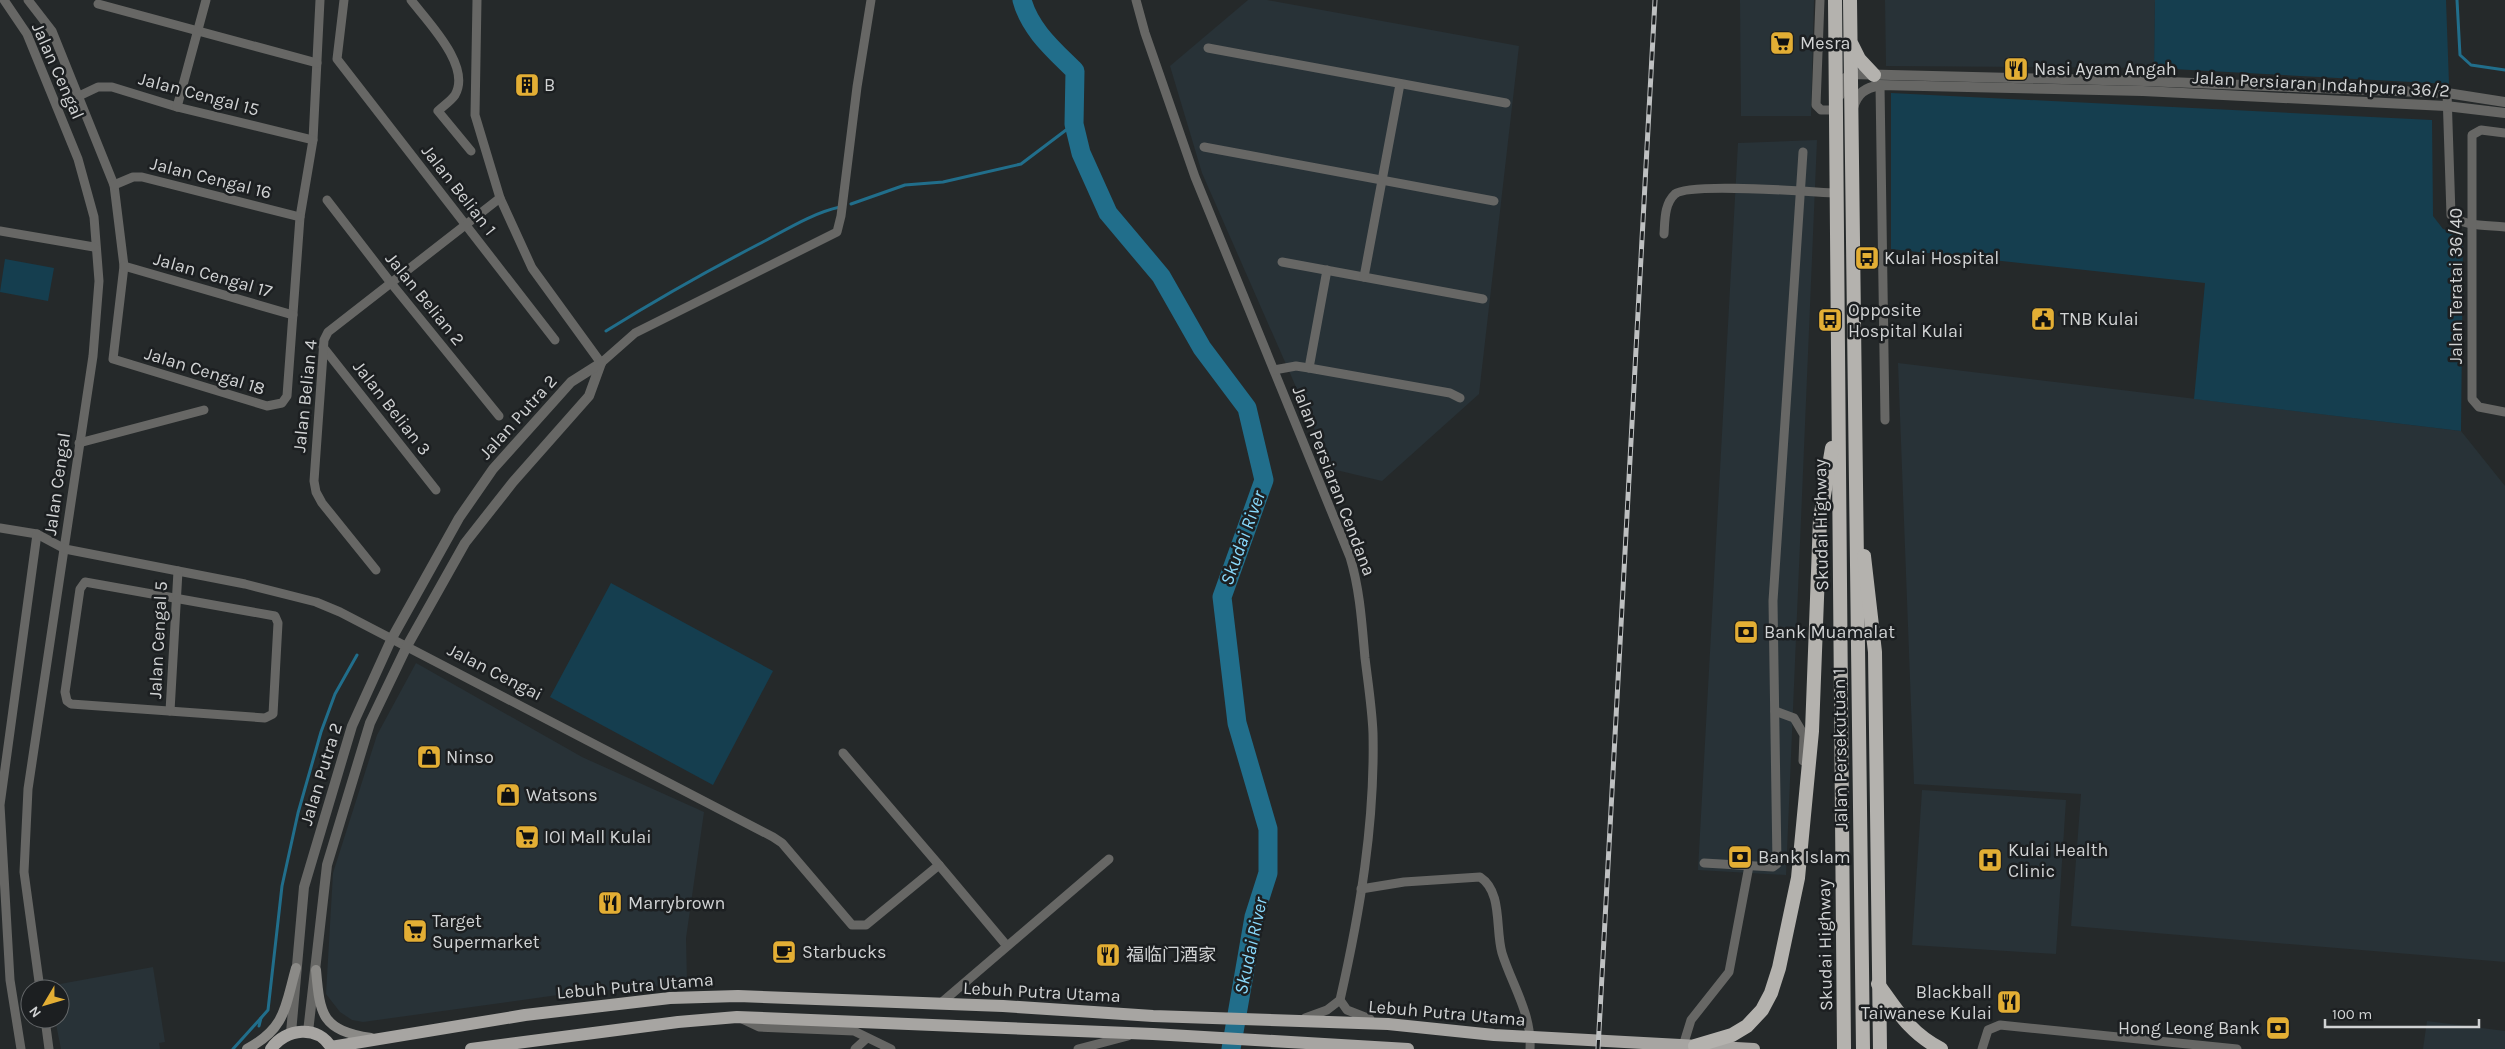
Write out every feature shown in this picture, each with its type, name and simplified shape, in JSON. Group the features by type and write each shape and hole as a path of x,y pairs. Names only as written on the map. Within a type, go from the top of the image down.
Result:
{"highway":[{"name":"Skudai Highway","path":"1834,0 1844,1049"},
{"name":"Skudai Highway","path":"1850,0 1855,478"},
{"path":"1850,39 1859,59 1877,80"},
{"path":"1689,1048 1732,1035 1747,1026 1762,1010 1771,993 1779,968 1798,878 1812,731 1820,520 1838,413"},
{"path":"1855,478 1875,652 1880,1049"},
{"name":"Jalan Persekutuan 1","path":"1855,478 1863,1049"},
{"path":"1878,983 1906,1024 1926,1041 1941,1049"}],"main road":[{"path":"247,1049 263,1040 276,1029 283,1015 296,968"},
{"path":"316,970 319,1002 323,1014 330,1023 339,1031 378,1039"},
{"name":"Lebuh Putra Utama","path":"332,1048 526,1014 670,998 738,996 940,1003 1152,1016 1388,1024 1494,1035 1689,1048 1754,1049"},
{"name":"Lebuh Putra Utama","path":"471,1049 669,1023 737,1017 1153,1034 1408,1049"},
{"path":"271,1049 275,1043 291,1033 308,1032 321,1036 332,1048"}],"street":[{"name":"Jalan Cengal","path":"4,0 27,34 78,159 94,217 94,247 98,290 93,356 28,789 24,872 39,979"},
{"path":"28,0 52,31 114,185 124,266"},
{"path":"177,107 206,0"},
{"path":"293,315 300,217 312,140 320,0"},
{"name":"Jalan Belian 1","path":"344,0 337,59 555,340"},
{"path":"411,0 451,52 456,63 458,86 456,93 438,111 471,151"},
{"path":"477,0 475,115 500,198 532,268 601,363 635,333 837,232 841,216 857,87 871,0"},
{"name":"Jalan Persiaran Cendana","path":"1136,0 1145,33 1195,176 1350,557 1358,582 1372,732 1372,803 1352,948 1340,1000"},
{"path":"1820,0 1816,105 1821,110 1836,110"},
{"path":"98,4 317,63"},
{"path":"1208,48 1506,103"},
{"path":"1836,133 1841,86 1844,79 1850,74"},
{"name":"Jalan Persiaran Indahpura 36/2","path":"1850,74 1877,80 2446,106 2505,114"},
{"path":"1877,80 1885,420"},
{"name":"Jalan Persiaran Indahpura 36/2","path":"1851,114 1855,100 1861,92 1877,80 2143,81 2447,93 2505,102"},
{"path":"1364,277 1400,84"},
{"name":"Jalan Cengal 15","path":"79,96 98,87 112,87 177,107 312,140"},
{"path":"2447,93 2449,209 2455,219 2505,227"},
{"name":"Jalan Teratai 36/40","path":"2505,133 2481,130 2472,136 2472,399 2479,407 2505,412"},
{"path":"1204,147 1494,201"},
{"path":"1704,864 1773,867 1777,864 1773,601 1803,152"},
{"name":"Jalan Cengal 16","path":"114,185 134,177 142,177 300,217"},
{"path":"1664,234 1667,204 1676,193 1703,188 1836,193"},
{"name":"Jalan Belian 4","path":"376,570 322,503 316,492 314,481 323,346 328,332 500,198"},
{"name":"Jalan Belian 2","path":"327,200 391,283 499,416"},
{"path":"0,231 94,247"},
{"path":"1282,262 1483,299"},
{"name":"Jalan Cengal 17","path":"124,266 293,315"},
{"name":"Jalan Cengal 18","path":"124,266 112,356 115,361 267,406 282,404 287,396 293,315"},
{"path":"1309,368 1327,270"},
{"name":"Jalan Belian 3","path":"323,346 436,490"},
{"name":"Jalan Putra 2","path":"291,1033 304,887 352,726 392,638 459,518 488,475 571,382 601,363"},
{"name":"Jalan Putra 2","path":"308,1032 327,865 370,723 407,646 465,542 512,482 590,396 601,363"},
{"path":"1274,370 1296,366 1450,393 1460,398"},
{"path":"80,442 204,410"},
{"name":"Jalan Cengai","path":"0,528 37,534 65,549 245,584 316,602 364,623 773,837 782,843 852,925 859,927 866,925 939,866"},
{"path":"21,1049 10,980 0,806 37,534"},
{"name":"Jalan Cengal 5","path":"170,711 178,571"},
{"path":"88,582 177,598 272,615 277,618 274,711 271,716 265,718 75,705 67,701 65,692 80,589 83,584 88,582"},
{"path":"1775,712 1794,718 1804,735 1802,834"},
{"path":"843,753 1007,946"},
{"path":"940,1003 1109,859"},
{"path":"1689,1048 1691,1020 1729,972 1749,866"},
{"path":"1361,889 1404,882 1480,877 1488,882 1494,899 1503,954 1528,1019 1530,1049"},
{"path":"1290,1021 1315,1016 1340,1000 1348,1010 1358,1016 1388,1024"},
{"path":"737,1017 759,1027 854,1031 891,1049"},
{"path":"1982,1049 1988,1030 2000,1025 2238,1049"},
{"path":"47,1029 50,1049"},
{"path":"1078,1049 1138,1034"},
{"path":"855,1049 868,1038"}],"shaded area":[{"path":"1248,0 1267,0 1519,46 1479,394 1382,481 1332,469 1202,173 1170,66"},
{"path":"1740,0 1814,0 1811,116 1741,116"},
{"path":"1885,0 2155,0 2154,68 1886,66"},
{"path":"2155,0 2446,0 2449,84 2154,68"},
{"path":"1891,93 2432,120 2433,216 2443,229 2463,234 2461,431 2194,399 2205,283 1891,249"},
{"path":"1817,140 1786,875 1698,870 1738,143"},
{"path":"5,259 54,268 48,301 0,292"},
{"path":"1898,363 2461,431 2505,486 2505,962 2071,926 2081,794 1914,784"},
{"path":"611,583 773,671 713,785 550,697"},
{"path":"416,663 582,757 704,812 686,938 687,983 558,995 363,1022 352,1020 340,1012 326,994 333,873 377,735"},
{"name":"Kulai Health Clinic","path":"1922,790 2066,800 2056,954 1912,945"},
{"path":"153,967 165,1042 159,1043 160,1049 61,1049 57,1029 70,1029 70,982"},
{"path":"2427,1021 2505,1031 2505,1049 2423,1049"}],"waterway":[{"name":"Skudai River","path":"1022,0 1037,30 1075,71 1074,124 1081,153 1108,213 1161,276 1202,348 1247,408 1264,480 1222,597 1237,723 1268,829 1268,873 1254,917 1231,1049"},
{"path":"2457,0 2460,55 2471,65 2505,70"},
{"path":"851,204 905,185 943,182 1021,164 1074,124"},
{"path":"606,331 682,286 788,228 819,213 840,207"},
{"path":"259,1026 261,1018 268,1010 282,886 298,813 321,732 335,694 357,655"},
{"path":"233,1049 261,1018"}],"railway":[{"path":"1598,1049 1655,0"}],"place":[{"name":"Mesra","path":"1782,43"},
{"name":"Nasi Ayam Angah","path":"2016,69"},
{"name":"B","path":"527,85"},
{"name":"Kulai Hospital","path":"1867,258"},
{"name":"TNB Kulai","path":"2043,319"},
{"name":"Opposite Hospital Kulai","path":"1830,320"},
{"name":"Bank Muamalat","path":"1746,632"},
{"name":"Ninso","path":"429,757"},
{"name":"Watsons","path":"508,795"},
{"name":"IOI Mall Kulai","path":"527,837"},
{"name":"Bank Islam","path":"1740,857"},
{"name":"Kulai Health Clinic","path":"1990,860"},
{"name":"Marrybrown","path":"610,903"},
{"name":"Target Supermarket","path":"415,931"},
{"name":"Starbucks","path":"784,952"},
{"name":"福临门酒家","path":"1108,955"},
{"name":"Blackball Taiwanese Kulai","path":"2009,1002"},
{"name":"Hong Leong Bank","path":"2278,1028"}]}
